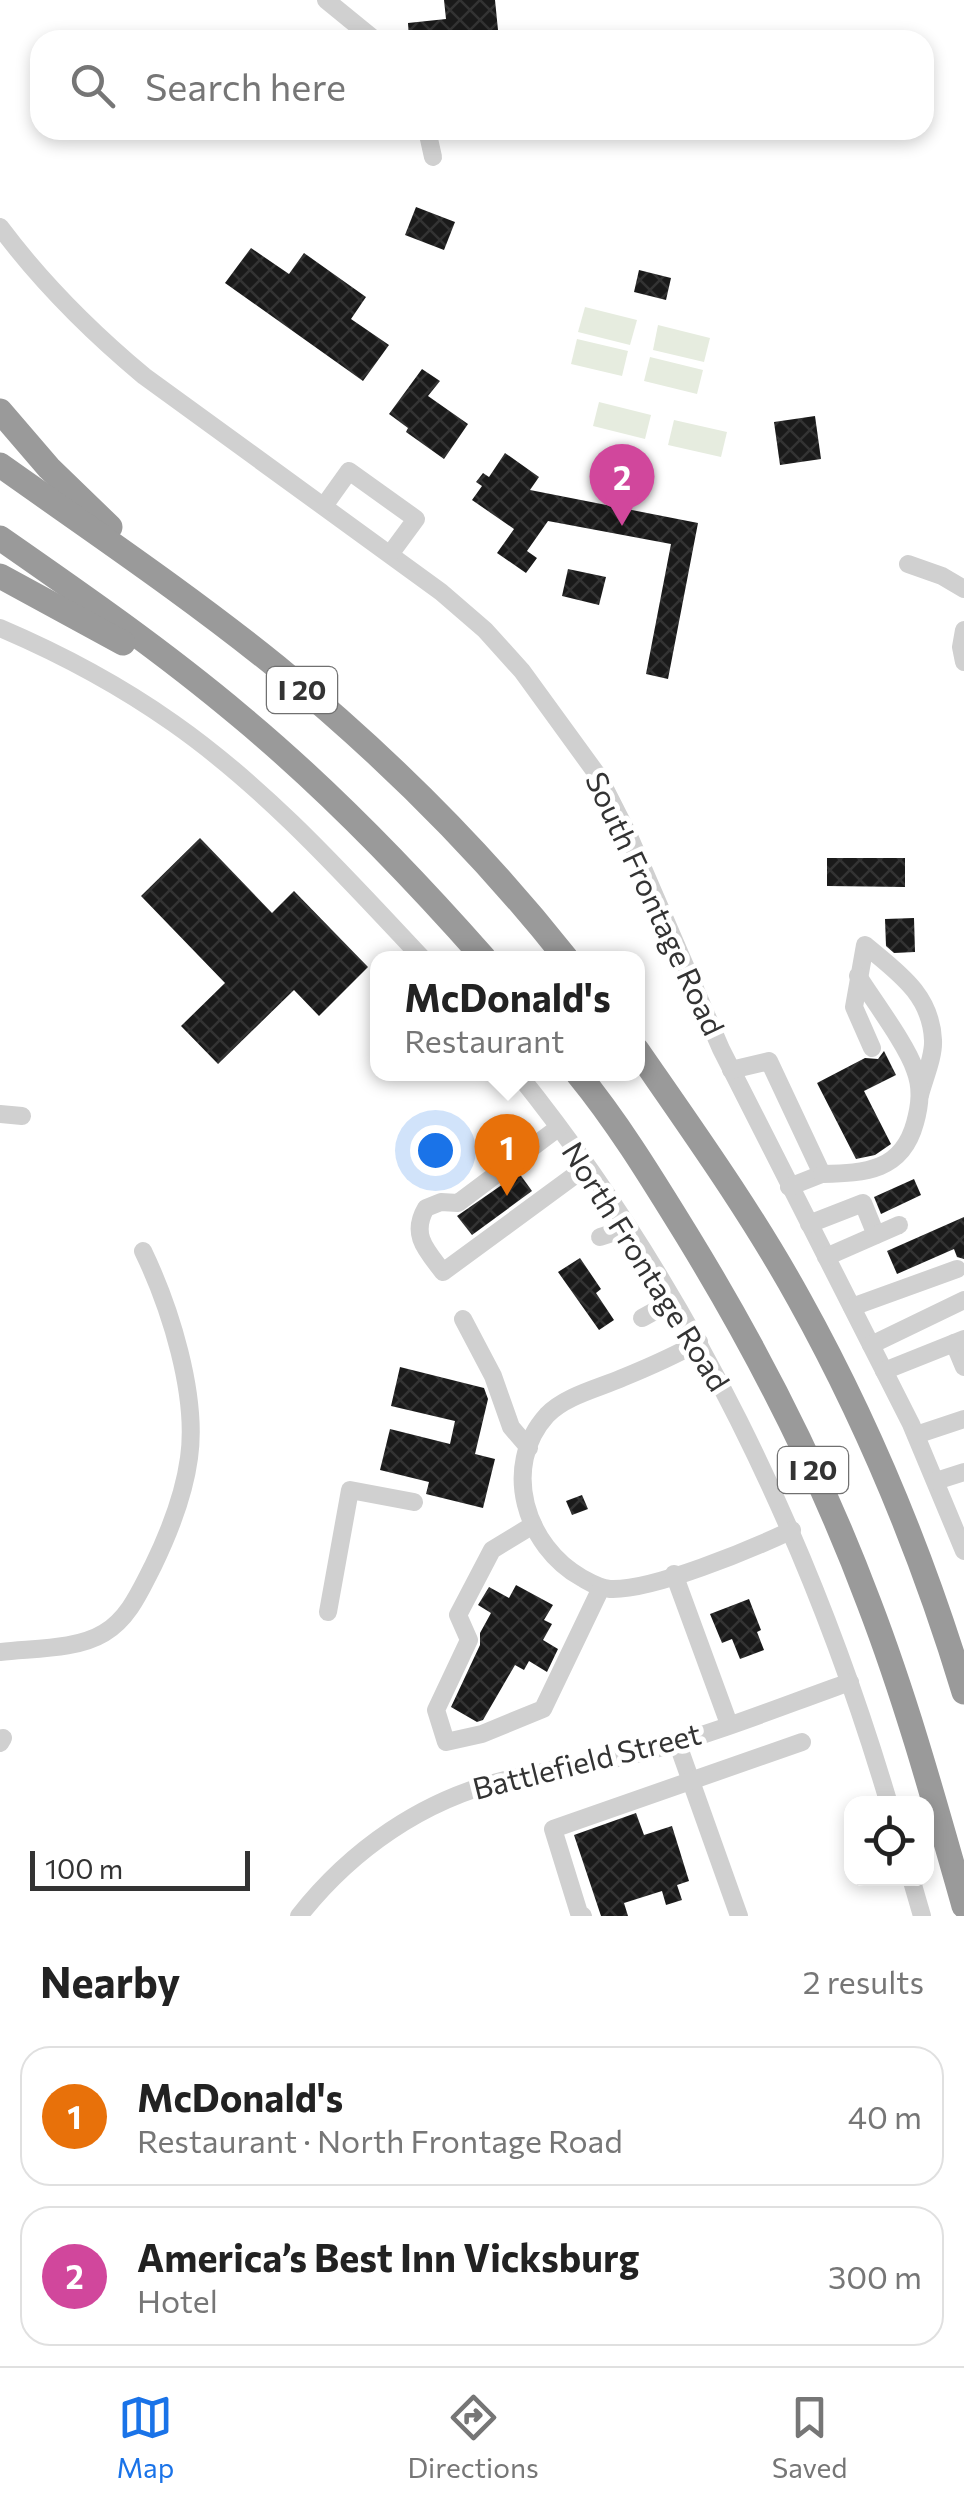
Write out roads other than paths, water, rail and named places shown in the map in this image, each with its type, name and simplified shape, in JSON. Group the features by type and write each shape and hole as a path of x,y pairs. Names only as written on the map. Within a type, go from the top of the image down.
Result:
{"highway":[{"path":"0,410 49,468 168,583"},
{"name":"I 20","path":"0,465 168,583 278,668 398,776 522,904 560,951"},
{"name":"I 20","path":"0,538 157,650 240,716 327,793 478,951"},
{"path":"0,576 112,637 240,716"},
{"name":"I 20","path":"645,1062 730,1185 800,1301 874,1451 919,1559 964,1692"},
{"name":"I 20","path":"583,1081 650,1176 714,1280 779,1398 823,1491 869,1602 915,1735 964,1906"}],"street":[{"path":"326,0 362,30"},
{"path":"430,140 433,157"},
{"name":"South Frontage Road","path":"0,226 60,300 99,338 144,376 391,553 485,630 534,685 600,777 630,836 731,1070 916,1436 964,1551"},
{"path":"324,506 348,471 416,519 391,553"},
{"path":"908,564 964,589"},
{"path":"0,628 43,646 112,684 174,724 240,776 318,849 415,951"},
{"path":"964,630 960,648 964,662"},
{"path":"789,1187 822,1174 854,1174 886,1164 909,1145 934,1043 916,988 865,945 854,1007 872,1048"},
{"path":"858,976 915,1069 920,1096"},
{"path":"731,1070 769,1061 822,1174"},
{"name":"North Frontage Road","path":"523,1081 628,1228 699,1342 792,1530 850,1682 886,1796"},
{"path":"0,1114 22,1116"},
{"path":"558,1128 458,1203 441,1202 426,1208 418,1228 420,1241 443,1272 586,1166"},
{"path":"809,1224 864,1204 876,1236"},
{"path":"826,1258 899,1225"},
{"path":"600,1236 628,1228"},
{"path":"0,1652 86,1642 115,1624 136,1598 165,1542 189,1456 188,1400 159,1284 143,1251"},
{"path":"852,1307 957,1269"},
{"path":"871,1345 964,1300"},
{"path":"642,1318 673,1301"},
{"path":"463,1319 493,1376 510,1427 529,1448"},
{"path":"884,1371 959,1341 964,1367"},
{"path":"699,1342 556,1407 535,1432 529,1448 524,1508 544,1546 563,1567 601,1588 628,1588 760,1545 792,1530"},
{"path":"916,1436 964,1419"},
{"path":"936,1481 964,1472"},
{"path":"328,1612 350,1490 414,1502"},
{"path":"533,1526 492,1550 458,1615 468,1640 436,1710 446,1742 482,1734 543,1709 601,1588"},
{"path":"674,1574 729,1724"},
{"name":"Battlefield Street","path":"299,1916 318,1891 354,1858 408,1818 442,1801 506,1779 611,1760 676,1742 850,1682"},
{"path":"676,1742 739,1916"},
{"path":"583,1916 553,1829 802,1742"},
{"path":"913,1886 922,1916"}],"place":[{"name":"America’s Best Inn Vicksburg","path":"622,526"},
{"name":"McDonald's","path":"507,1196"}]}
